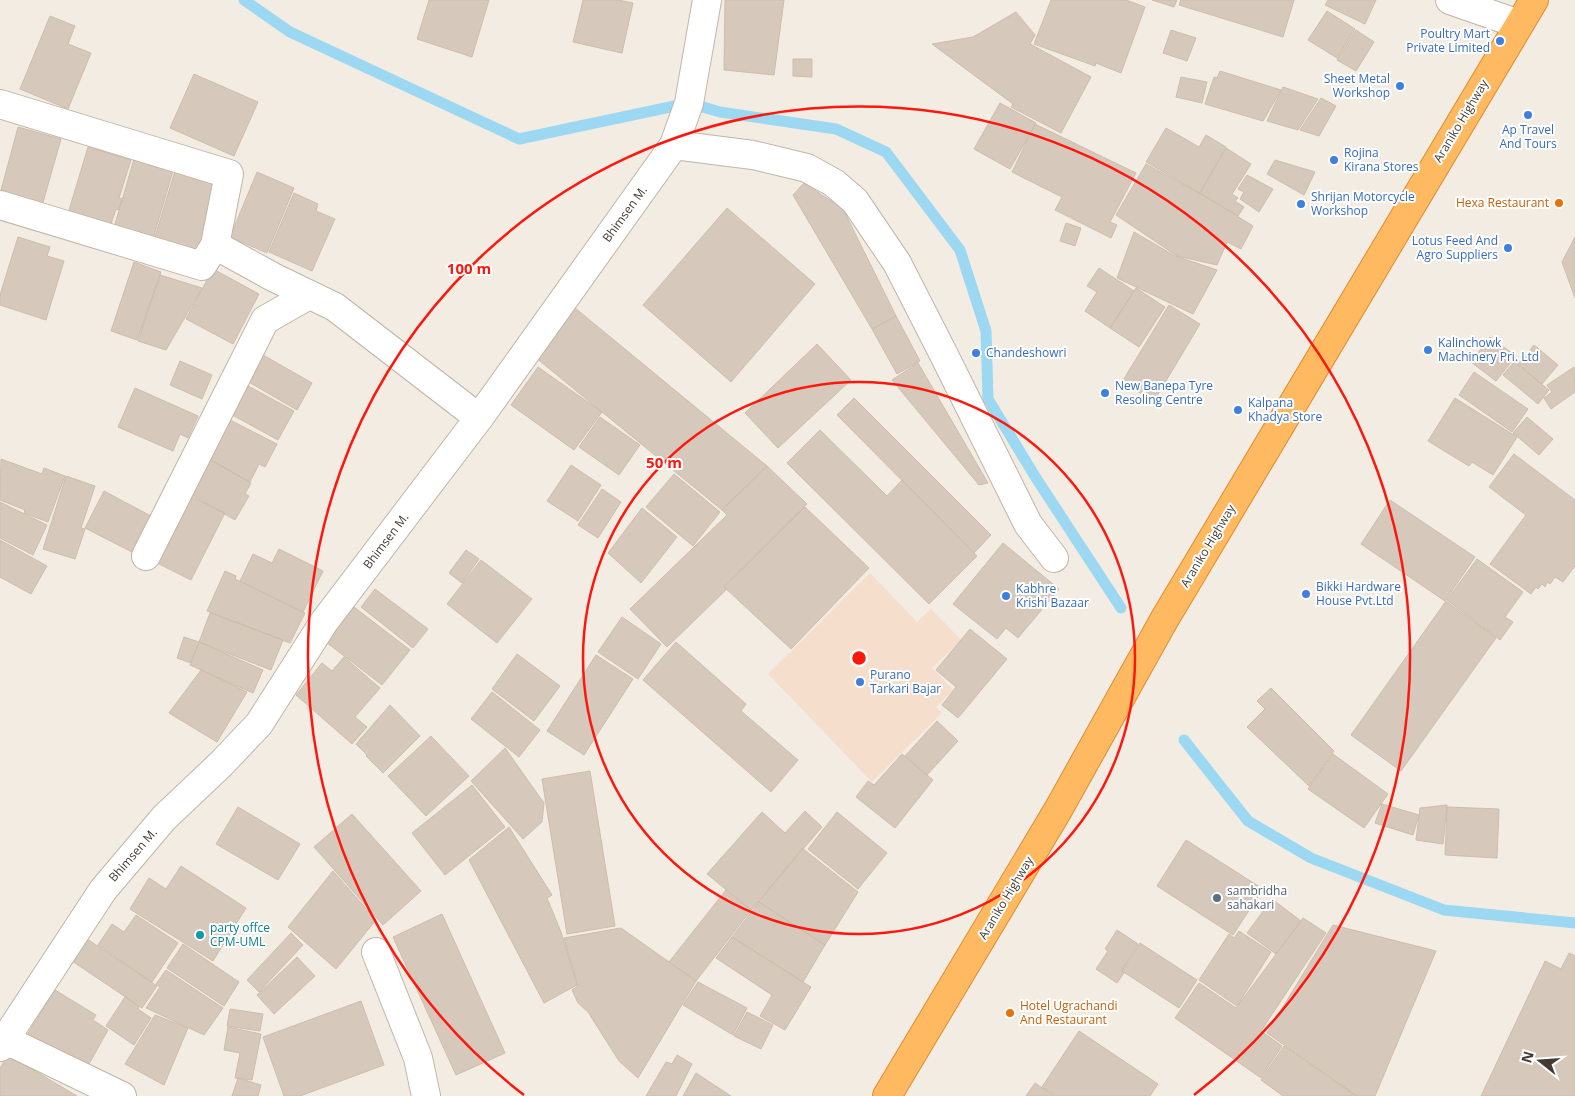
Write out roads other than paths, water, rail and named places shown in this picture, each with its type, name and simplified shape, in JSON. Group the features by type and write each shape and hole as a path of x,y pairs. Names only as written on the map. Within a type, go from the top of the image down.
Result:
{"highway":[{"name":"Araniko Highway","path":"887,1096 1058,810 1174,603 1534,0"}],"street":[{"name":"Bhimsen M.","path":"2,1043 103,890 164,818 222,763 258,724 324,622 479,418 674,145 689,103 707,0"},
{"path":"1450,0 1519,24"},
{"path":"0,104 230,174 215,245 202,266 0,205"},
{"path":"674,145 753,155 807,168 834,183 855,201 897,263 1028,524 1054,558"},
{"path":"215,245 335,307 479,418"},
{"path":"146,556 265,320 309,295"},
{"path":"376,952 418,1058 426,1096"},
{"path":"2,1043 122,1096"}],"waterway":[{"path":"244,0 290,32 519,139 689,103 720,112 836,129 886,152 960,250 986,331 988,399 1036,478 1121,608"},
{"path":"1184,740 1248,821 1311,858 1444,910 1575,923"}],"place":[{"name":"Poultry Mart Private Limited","path":"1500,41"},
{"name":"Sheet Metal Workshop","path":"1400,86"},
{"name":"Ap Travel And Tours","path":"1528,115"},
{"name":"Rojina Kirana Stores","path":"1334,160"},
{"name":"Hexa Restaurant","path":"1559,203"},
{"name":"Shrijan Motorcycle Workshop","path":"1301,204"},
{"name":"Lotus Feed And Agro Suppliers","path":"1508,248"},
{"name":"Kalinchowk Machinery Pri. Ltd","path":"1428,350"},
{"name":"Chandeshowri","path":"976,353"},
{"name":"New Banepa Tyre Resoling Centre","path":"1105,393"},
{"name":"Kalpana Khadya Store","path":"1238,410"},
{"name":"Bikki Hardware House Pvt.Ltd","path":"1306,594"},
{"name":"Kabhre Krishi Bazaar","path":"1006,596"},
{"name":"Purano Tarkari Bajar","path":"860,682"},
{"name":"sambridha sahakari","path":"1217,898"},
{"name":"party offce CPM-UML","path":"200,935"},
{"name":"Hotel Ugrachandi And Restaurant","path":"1010,1013"}]}
